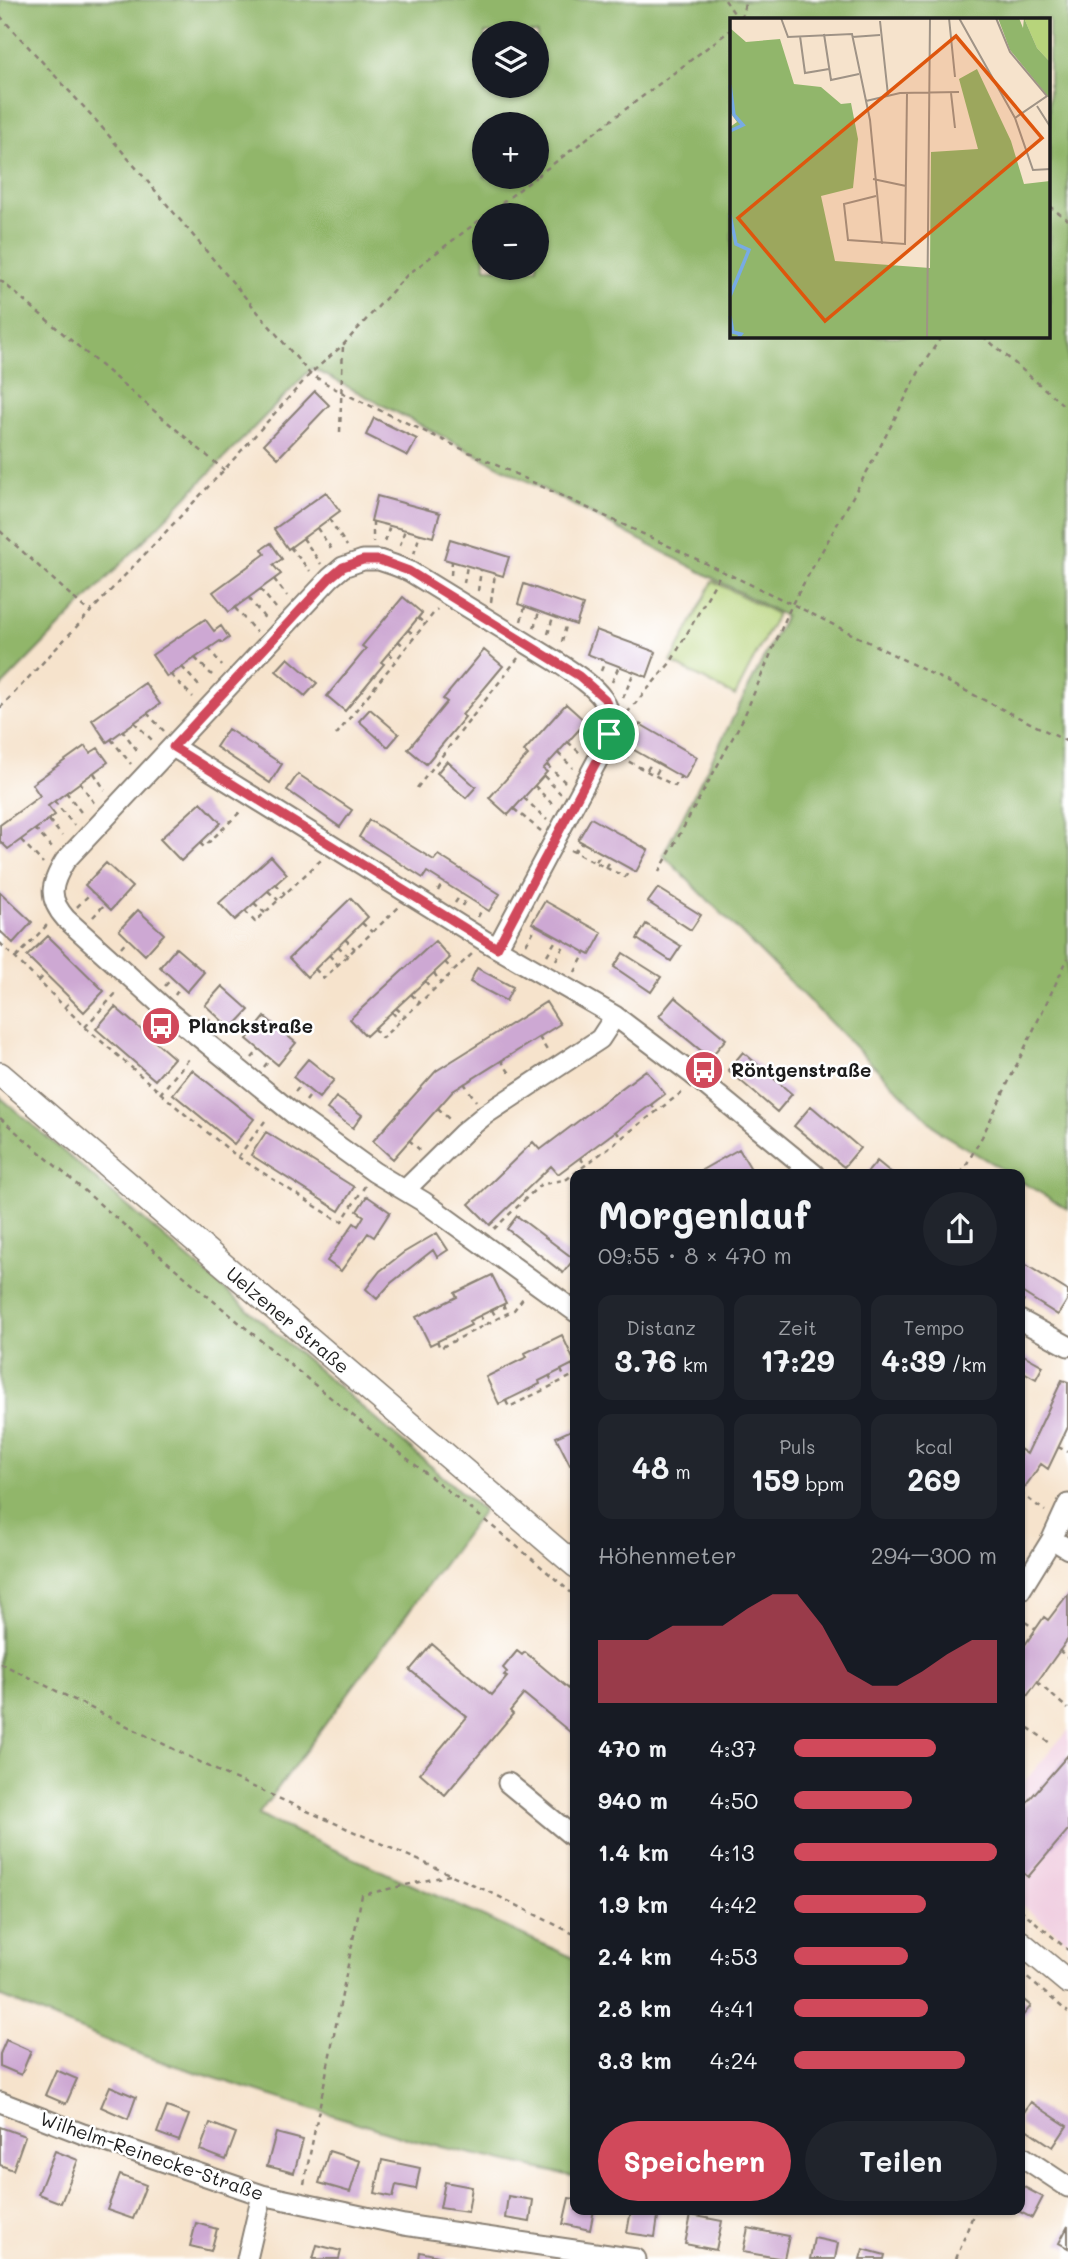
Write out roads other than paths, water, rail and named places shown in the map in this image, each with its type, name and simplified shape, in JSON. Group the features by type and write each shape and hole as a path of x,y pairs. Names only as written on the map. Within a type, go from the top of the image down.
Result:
{"main road":[{"name":"Uelzener Straße","path":"0,1074 570,1561"},
{"path":"1030,1958 1068,1982"}],"street":[{"path":"491,945 566,819 606,741 610,713 605,699 557,662 394,565 374,559 338,573 283,628 80,846 53,895 59,911 131,978 279,1102 374,1172 405,1190 570,1308"},
{"path":"162,759 254,797 491,945 615,1016 648,1039 808,1169"},
{"path":"405,1190 486,1114 600,1039 615,1016"},
{"path":"1025,1323 1068,1346"},
{"path":"1025,1585 1060,1544 1068,1504"},
{"path":"508,1783 570,1834"},
{"name":"Wilhelm-Reinecke-Straße","path":"0,2102 83,2134 262,2195 404,2225 636,2259"},
{"path":"1025,2158 1068,2187"},
{"path":"247,2259 262,2195"}],"place":[{"name":"Planckstraße","path":"161,1026"},
{"name":"Röntgenstraße","path":"704,1070"}]}
